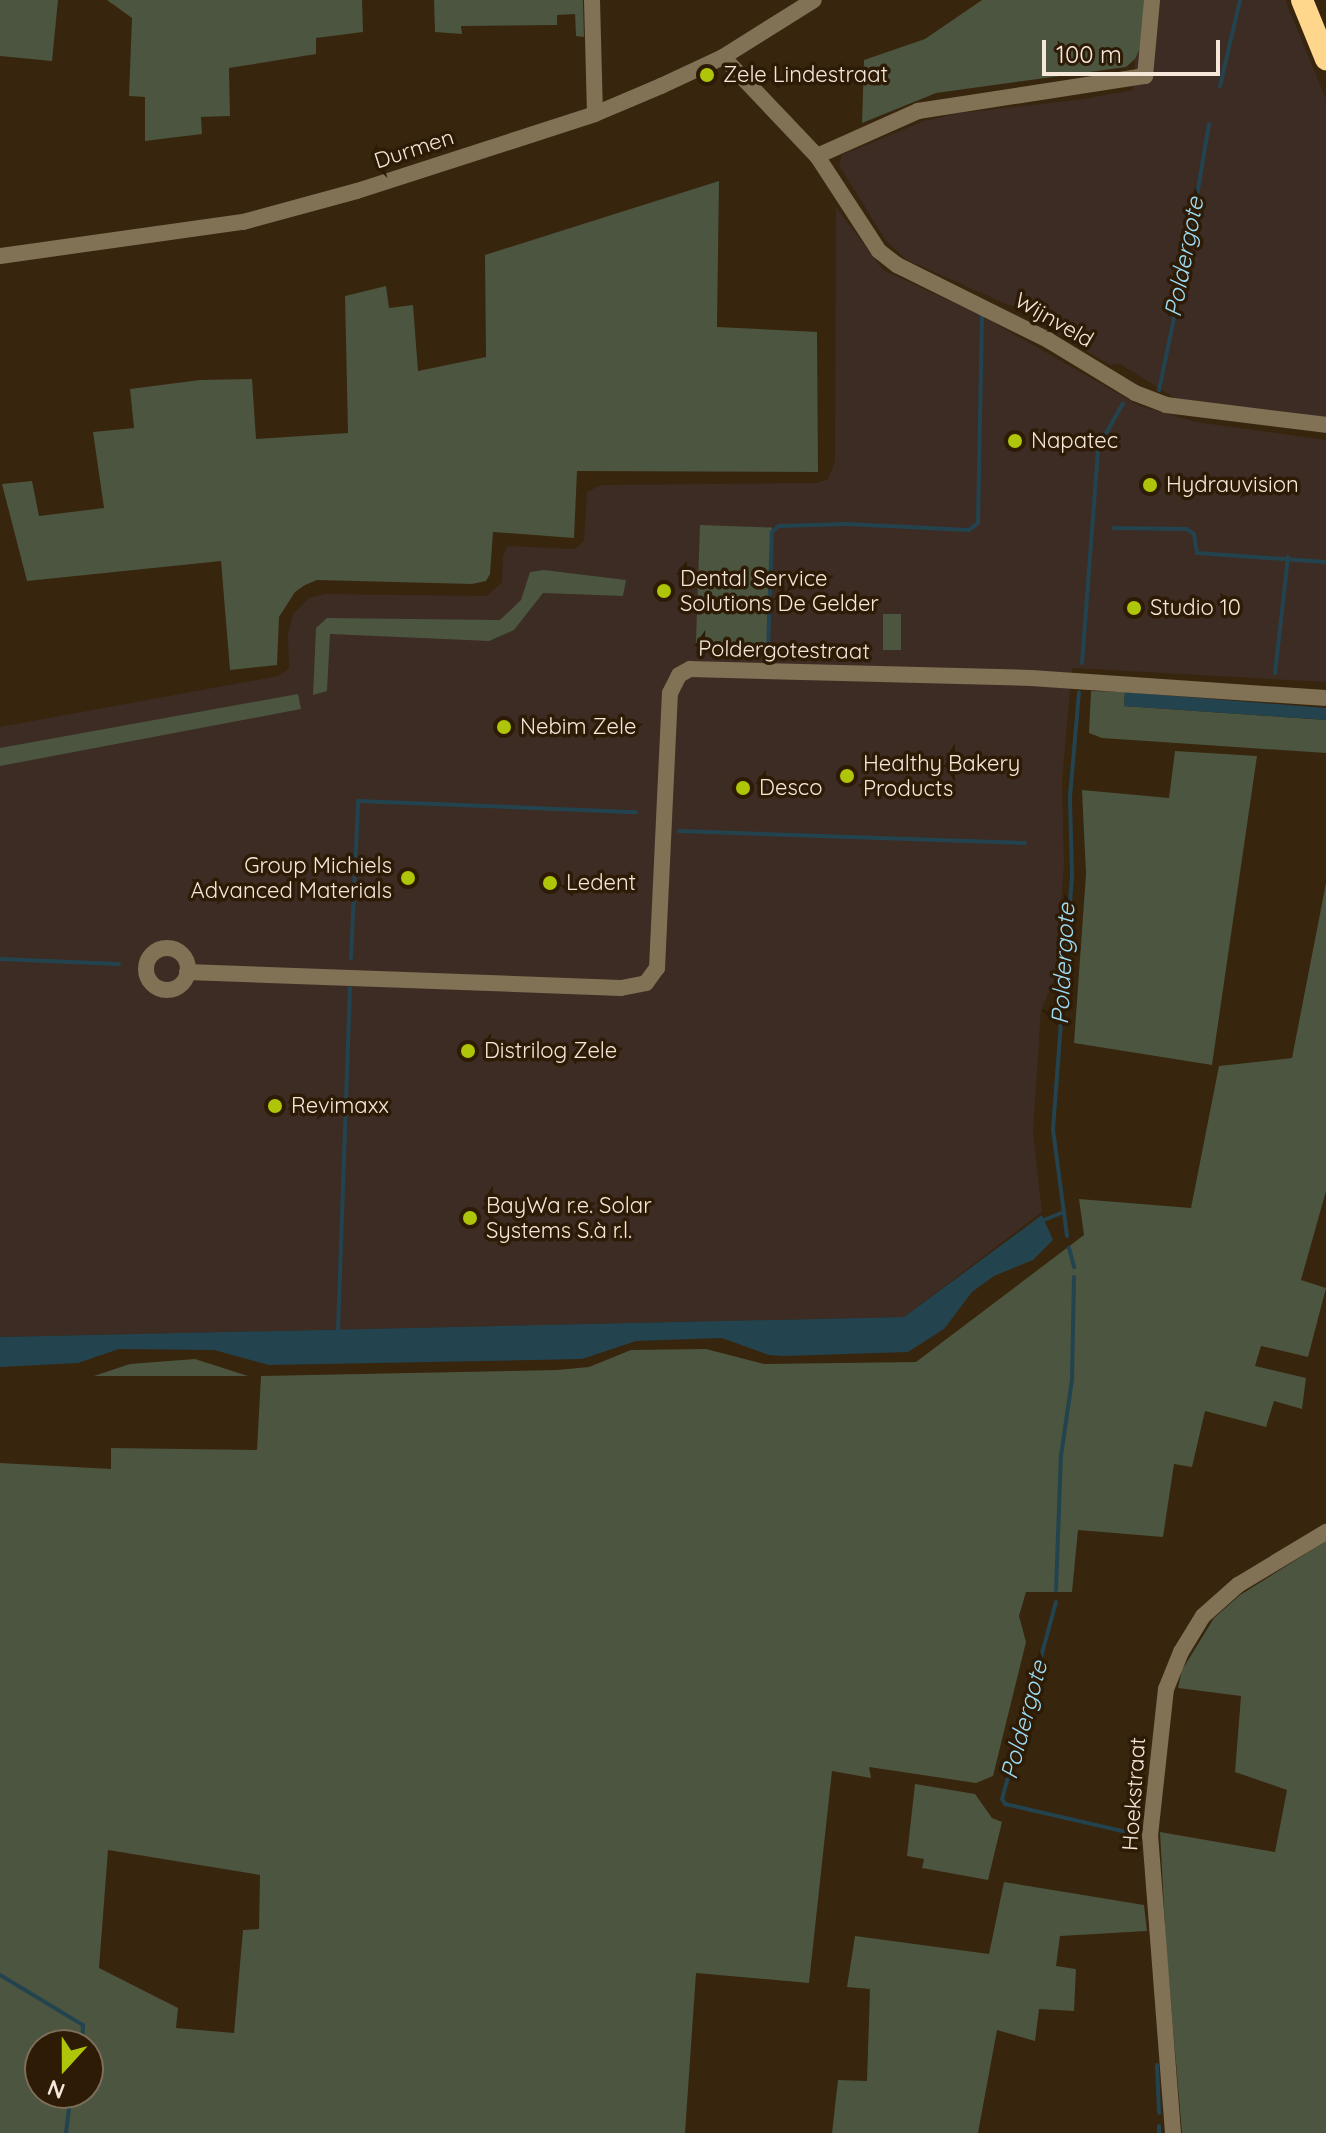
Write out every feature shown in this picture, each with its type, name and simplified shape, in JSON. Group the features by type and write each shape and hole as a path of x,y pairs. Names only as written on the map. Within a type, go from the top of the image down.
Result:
{"highway":[{"path":"1302,0 1326,59"}],"street":[{"path":"592,0 595,114"},
{"name":"Durmen","path":"0,256 243,222 357,191 595,114 723,57 814,0"},
{"path":"817,156 918,111 1145,76 1152,0"},
{"name":"Wijnveld","path":"723,57 817,156 879,251 897,265 1048,340 1135,393 1166,405 1326,425"},
{"name":"Poldergotestraat","path":"187,972 621,988 646,983 657,968 670,693 679,675 690,669 1031,678 1326,698"},
{"name":"Hoekstraat","path":"1173,2133 1150,1836 1166,1689 1181,1652 1203,1616 1238,1585 1326,1532"}],"shaded area":[{"path":"1149,0 1285,0 1326,99 1326,419 1175,398 1120,364 1110,365 1013,307 907,260 886,241 839,165 842,155 924,121 959,113 1077,100 1133,90 1135,59 1145,38"},
{"path":"836,207 883,270 982,316 1140,406 1196,422 1326,440 1326,682 1072,668 1062,780 1064,866 1055,978 1041,1010 1033,1133 1042,1212 904,1317 0,1337 0,727 278,676 289,669 288,634 293,614 309,598 325,594 487,596 502,582 503,556 507,546 575,549 584,541 587,492 601,485 817,483 828,479 835,462"}],"green space":[{"path":"0,0 58,0 52,61 0,56"},
{"path":"107,0 362,0 363,32 316,38 316,54 229,68 230,116 201,117 202,134 145,141 145,97 129,96 132,18"},
{"path":"434,0 583,0 584,37 576,36 575,14 557,15 557,25 461,26 462,34 435,32"},
{"path":"982,0 1149,0 1145,38 1135,59 1126,67 936,93 862,123 864,60 925,39"},
{"path":"719,181 717,327 817,332 818,472 577,471 574,538 493,532 490,574 486,581 472,584 317,580 305,585 295,592 279,617 277,665 230,670 221,561 27,581 2,484 32,481 39,516 104,508 93,432 134,428 130,389 200,380 252,379 256,439 348,433 345,296 386,286 389,308 413,305 418,371 486,357 485,255"},
{"path":"700,525 772,528 768,650 696,648"},
{"path":"544,570 626,580 623,596 543,593 514,630 489,641 330,634 327,691 313,695 316,628 327,618 500,620 521,600 530,572"},
{"path":"883,614 901,614 901,650 883,650"},
{"path":"1091,691 1125,692 1124,706 1326,720 1326,753 1102,738 1089,733"},
{"path":"298,694 301,709 0,766 0,748"},
{"path":"1175,751 1257,756 1212,1065 1074,1043 1086,874 1082,790 1169,798"},
{"path":"1326,883 1326,1191 1301,1280 1326,1288 1308,1357 1261,1346 1255,1366 1306,1378 1302,1409 1274,1401 1266,1427 1205,1411 1192,1467 1174,1464 1163,1537 1078,1530 1072,1592 1026,1592 1019,1616 1026,1642 993,1776 976,1783 869,1767 871,1778 832,1771 809,1983 696,1973 685,2133 0,2133 0,1463 111,1469 111,1448 257,1450 261,1376 557,1370 589,1367 631,1350 706,1349 764,1364 916,1362 1084,1235 1079,1199 1191,1208 1219,1066 1292,1058","holes":["108,1850 260,1875 259,1929 243,1930 234,2033 176,2028 178,2008 99,1968"]},
{"path":"195,1359 248,1376 94,1376 130,1364"},
{"path":"1326,1541 1326,2133 1182,2133 1160,1832 1275,1852 1287,1790 1235,1772 1241,1696 1178,1688 1182,1670 1214,1618 1240,1595"},
{"path":"915,1784 975,1794 992,1818 1002,1822 988,1880 922,1868 924,1859 907,1856"},
{"path":"1004,1882 1144,1905 1147,1931 1060,1936 1056,1966 1076,1969 1074,2011 1039,2009 1035,2041 997,2030 978,2133 832,2133 838,2080 867,2081 870,1989 847,1987 855,1936 989,1954"}],"water":[{"path":"1125,692 1326,708 1326,720 1124,706"},
{"path":"1042,1215 1053,1240 1033,1260 994,1276 972,1292 944,1329 908,1352 769,1355 722,1338 636,1341 582,1359 269,1365 214,1350 119,1349 78,1363 0,1367 0,1337 904,1317"}],"waterway":[{"name":"Poldergote","path":"1220,86 1240,0"},
{"name":"Poldergote","path":"1159,390 1186,261 1209,124"},
{"path":"768,650 772,532 779,526 847,524 969,530 978,523 982,316"},
{"name":"Poldergote","path":"1082,663 1098,448 1123,403"},
{"path":"1114,528 1187,529 1194,534 1197,553 1326,562"},
{"path":"1275,673 1288,557"},
{"name":"Poldergote","path":"1067,1236 1053,1129 1072,875 1070,797 1079,692"},
{"path":"351,958 358,801 636,812"},
{"path":"679,831 1025,843"},
{"path":"0,959 119,964"},
{"path":"338,1330 350,988"},
{"path":"1044,1220 1064,1212"},
{"name":"Poldergote","path":"1069,1248 1074,1267"},
{"name":"Poldergote","path":"1056,1590 1061,1456 1072,1380 1074,1277"},
{"name":"Poldergote","path":"1056,1602 1002,1799 1005,1804 1135,1834"},
{"path":"0,1975 83,2025 83,2029"},
{"name":"Poldergote","path":"1157,2065 1159,2113"},
{"path":"66,2133 69,2109"},
{"name":"Poldergote","path":"1159,2126 1159,2133"}],"place":[{"name":"Zele Lindestraat","path":"707,75"},
{"name":"Napatec","path":"1015,441"},
{"name":"Hydrauvision","path":"1150,485"},
{"name":"Dental Service Solutions De Gelder","path":"664,591"},
{"name":"Studio 10","path":"1134,608"},
{"name":"Nebim Zele","path":"504,727"},
{"name":"Healthy Bakery Products","path":"847,776"},
{"name":"Desco","path":"743,788"},
{"name":"Group Michiels Advanced Materials","path":"408,878"},
{"name":"Ledent","path":"550,883"},
{"name":"Distrilog Zele","path":"468,1051"},
{"name":"Revimaxx","path":"275,1106"},
{"name":"BayWa r.e. Solar Systems S.à r.l.","path":"470,1218"}]}
